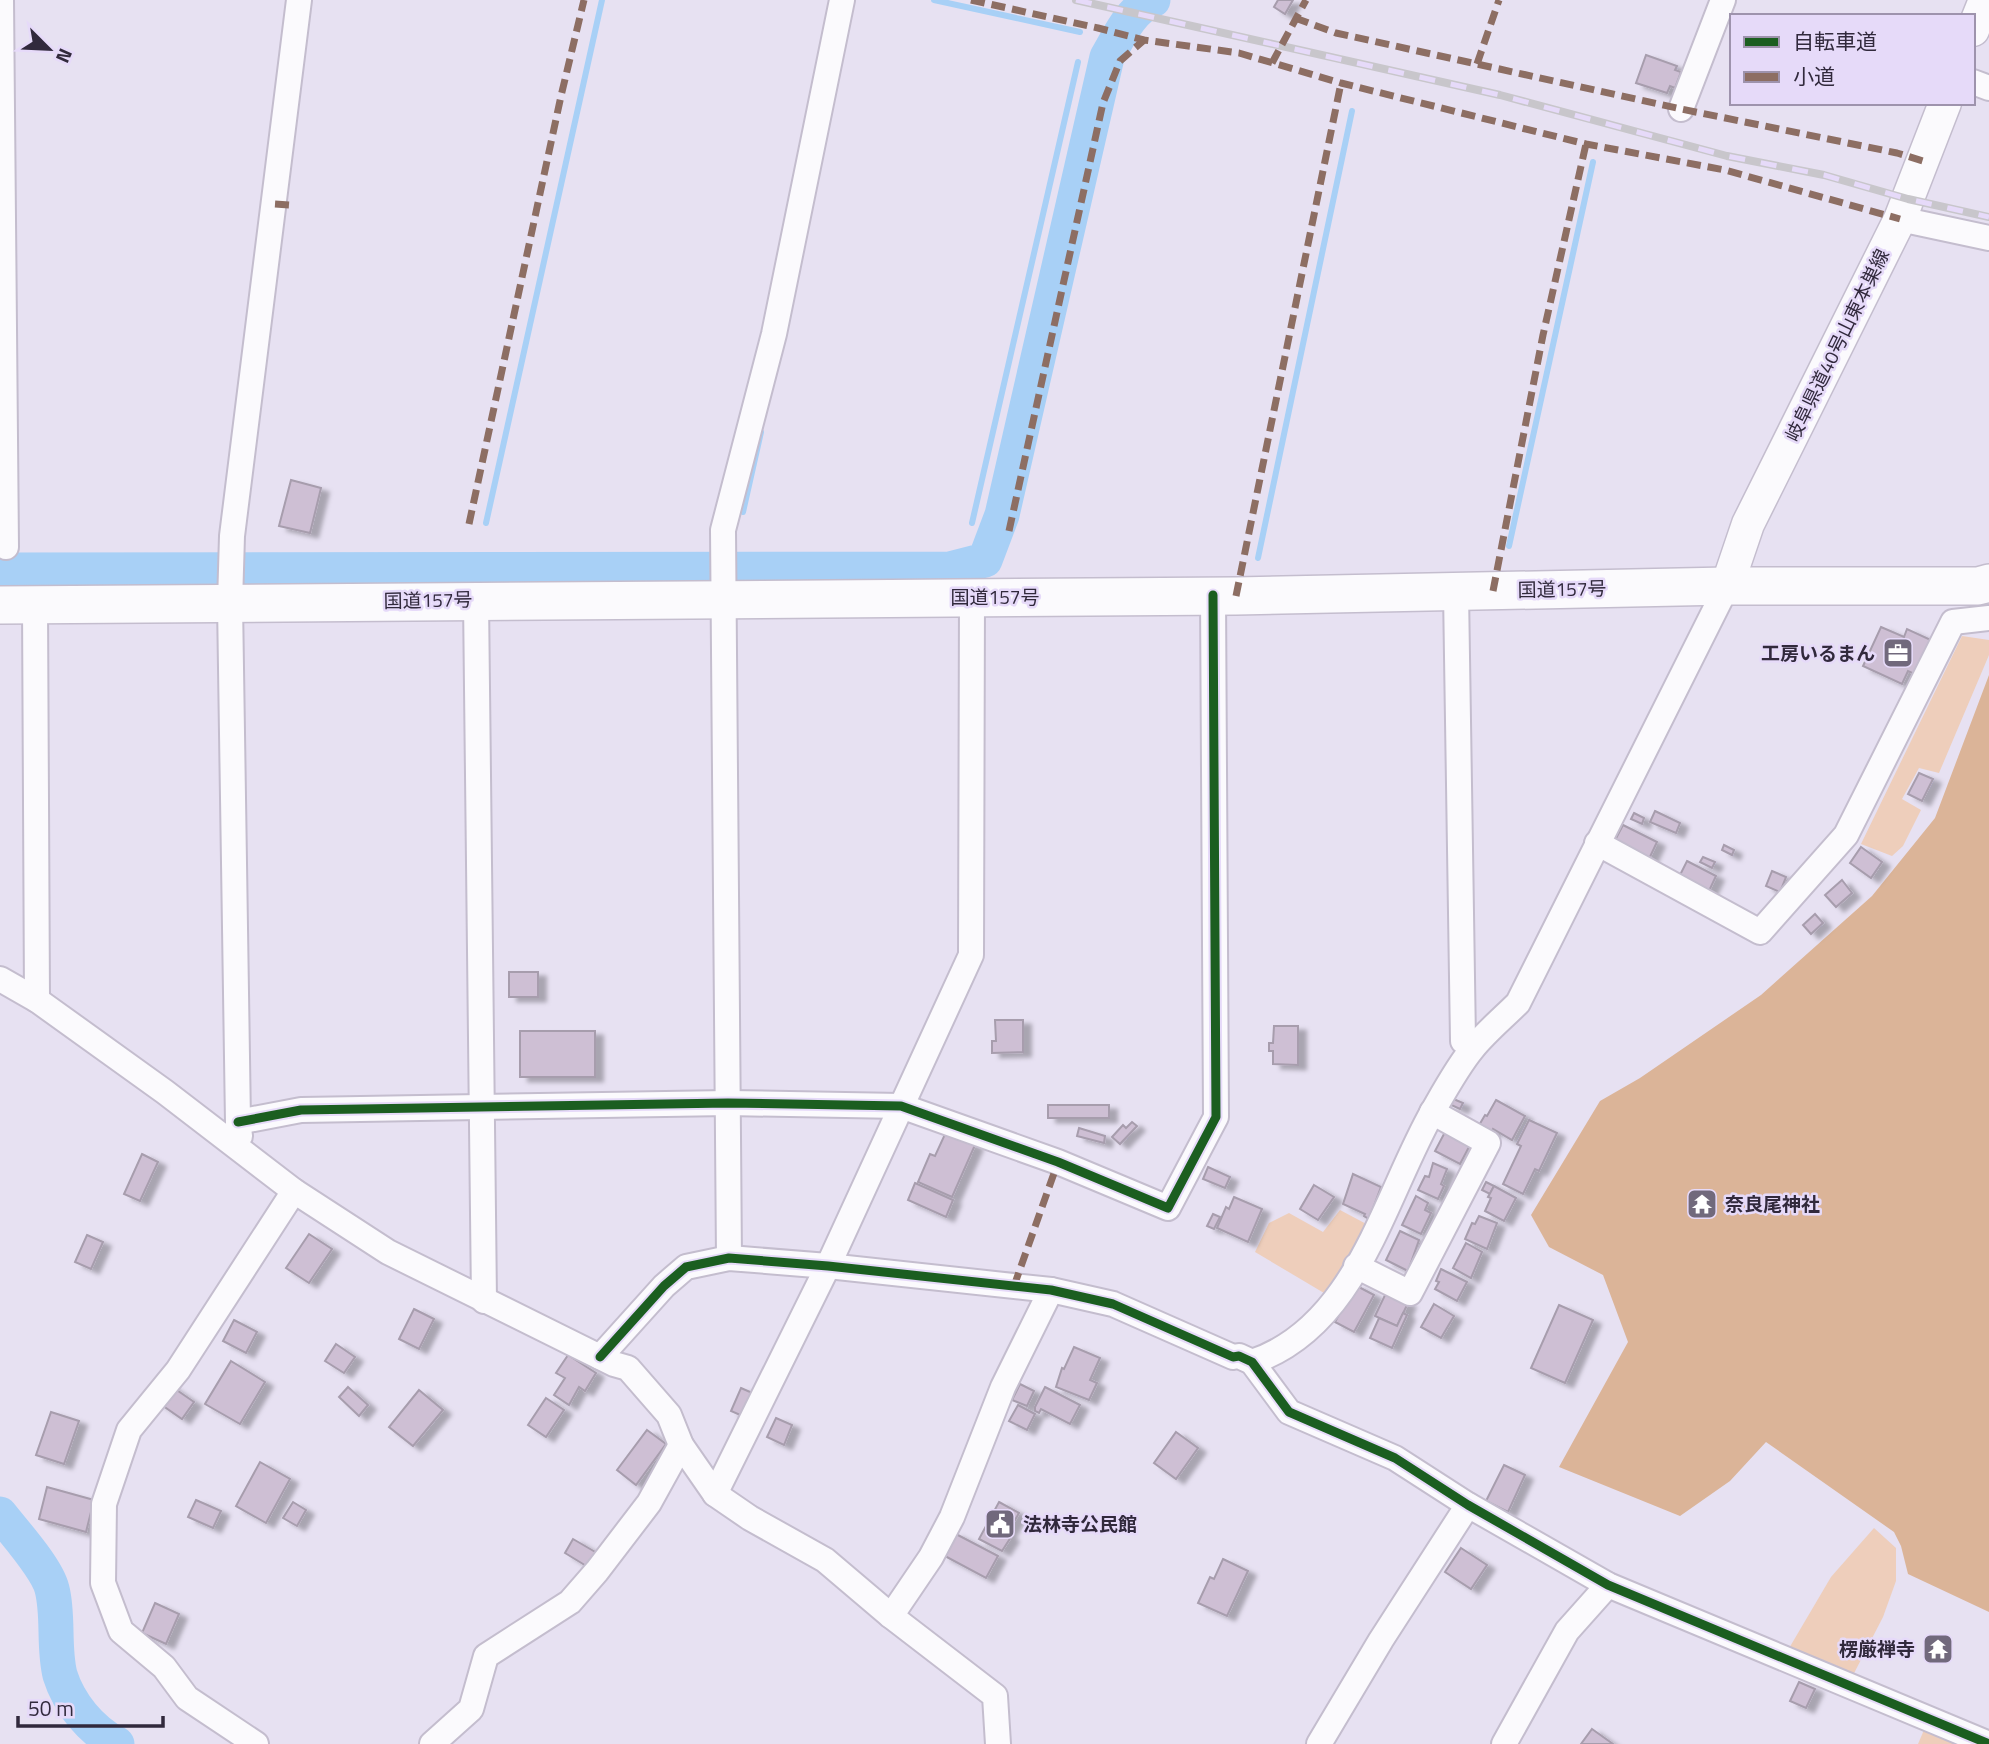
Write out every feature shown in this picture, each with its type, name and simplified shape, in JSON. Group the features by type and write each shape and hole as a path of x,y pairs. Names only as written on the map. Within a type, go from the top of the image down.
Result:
{"highway":[{"name":"国道157号","path":"18,605 476,600 724,590 972,598 1727,586 1978,586 1989,583"}],"main road":[{"path":"1975,25 1984,0"},
{"name":"岐阜県道40号山東本巣線","path":"1727,586 1748,524 1900,219 1944,105"}],"street":[{"path":"1,0 6,547"},
{"path":"242,1150 238,1122 230,603 232,536 299,0"},
{"path":"729,1258 723,530 774,334 842,0"},
{"path":"1681,109 1723,0"},
{"path":"1900,219 1989,238"},
{"path":"1252,1362 1284,1349 1301,1337 1341,1294 1432,1112 1472,1048 1518,1003 1727,586"},
{"path":"1455,592 1463,1041 1472,1048"},
{"path":"238,1122 301,1110 728,1103 901,1106 1058,1162 1168,1208 1216,1116 1213,595"},
{"path":"715,1494 828,1266 971,955 972,598"},
{"path":"476,600 484,1301"},
{"path":"18,605 37,1000"},
{"path":"1597,843 1760,932 1846,835 1953,622 1989,618"},
{"path":"0,979 37,1000 294,1191 388,1252 614,1364 628,1368 669,1415 681,1445 715,1494 750,1518 825,1559 964,1675 995,1696 998,1744"},
{"path":"1356,1266 1410,1293 1488,1143 1432,1112"},
{"path":"256,1744 187,1698 164,1667 121,1631 103,1583 104,1504 129,1430 178,1370 294,1191"},
{"path":"600,1357 664,1286 686,1267 729,1258 1051,1290 1113,1304 1234,1357 1239,1356 1252,1362 1289,1412 1395,1458 1468,1505 1608,1585 1989,1744"},
{"path":"891,1616 931,1557 952,1517 1003,1387 1051,1290"},
{"path":"432,1744 471,1709 486,1656 570,1602 597,1571 649,1503 681,1445"},
{"path":"1319,1744 1381,1640 1468,1505"},
{"path":"1504,1744 1567,1631 1608,1585"}],"shaded area":[{"path":"1962,636 1989,640 1989,655 1939,773 1919,768 1902,799 1921,810 1903,846 1892,856 1861,844"},
{"path":"1989,675 1989,1612 1908,1574 1901,1546 1894,1532 1766,1442 1730,1481 1680,1516 1559,1467 1628,1342 1603,1275 1549,1247 1531,1215 1600,1101 1640,1078 1761,995 1872,896 1935,818"},
{"path":"1340,1210 1372,1227 1352,1260 1324,1293 1255,1252 1269,1223 1289,1213 1323,1232"},
{"path":"1874,1528 1896,1548 1896,1581 1883,1617 1849,1683 1788,1650 1831,1577"},
{"path":"1924,1730 1962,1744 1918,1744"}],"building":[{"path":"1278,0 1293,0 1285,14 1274,7"},
{"path":"1646,55 1677,66 1675,70 1681,72 1675,88 1670,86 1667,93 1636,83"},
{"path":"291,480 321,488 310,533 279,526"},
{"name":"工房いるまん","path":"1881,627 1904,637 1907,629 1933,641 1917,675 1908,671 1902,684 1863,666"},
{"path":"1919,773 1933,779 1922,801 1908,794"},
{"path":"1655,811 1680,823 1676,833 1650,822"},
{"path":"1634,813 1644,818 1642,824 1631,819"},
{"path":"1623,825 1657,842 1648,861 1613,844"},
{"path":"1724,845 1734,850 1732,855 1722,850"},
{"path":"1861,847 1882,862 1871,878 1850,863"},
{"path":"1703,857 1715,862 1712,868 1700,862"},
{"path":"1687,861 1716,876 1708,893 1678,879"},
{"path":"1772,871 1786,877 1780,892 1766,886"},
{"path":"1842,880 1852,893 1836,907 1825,895"},
{"path":"1815,914 1823,923 1811,934 1803,925"},
{"path":"509,972 538,972 538,997 509,997"},
{"path":"995,1020 1023,1020 1023,1052 992,1053 992,1041 996,1041"},
{"path":"1274,1026 1298,1026 1298,1065 1273,1064 1273,1051 1269,1051 1269,1043 1273,1043"},
{"path":"520,1031 595,1031 595,1077 520,1077"},
{"path":"1451,1098 1463,1103 1460,1109 1449,1104"},
{"path":"1496,1100 1525,1116 1512,1140 1493,1129 1491,1133 1478,1127"},
{"path":"1048,1105 1109,1105 1109,1118 1048,1118"},
{"path":"1529,1120 1557,1133 1539,1171 1535,1169 1523,1194 1503,1184 1521,1146 1517,1144"},
{"path":"1132,1122 1137,1126 1120,1144 1112,1137 1123,1125 1126,1128"},
{"path":"1079,1128 1105,1136 1104,1143 1077,1136"},
{"path":"946,1132 975,1145 952,1197 918,1182 930,1154 935,1156"},
{"path":"1445,1132 1470,1145 1460,1164 1435,1151"},
{"path":"142,1154 158,1162 140,1201 124,1194"},
{"path":"1433,1163 1447,1169 1438,1199 1418,1190 1425,1176 1429,1177"},
{"path":"1208,1167 1230,1177 1225,1188 1203,1179"},
{"path":"1353,1174 1381,1187 1369,1219 1365,1214 1343,1204"},
{"path":"1486,1182 1494,1186 1490,1194 1482,1190"},
{"path":"915,1183 953,1200 946,1217 908,1200"},
{"path":"1314,1185 1334,1197 1318,1220 1300,1209"},
{"path":"1494,1186 1516,1198 1504,1221 1485,1211"},
{"path":"1416,1196 1428,1203 1425,1210 1431,1213 1421,1234 1402,1225"},
{"path":"1234,1197 1262,1209 1248,1242 1217,1228 1226,1207 1229,1209"},
{"path":"1213,1214 1220,1217 1214,1229 1207,1226"},
{"path":"1479,1216 1497,1223 1487,1249 1465,1239 1472,1223 1475,1224"},
{"path":"1400,1231 1419,1240 1408,1271 1386,1260"},
{"path":"309,1234 332,1249 309,1283 286,1268"},
{"path":"87,1235 103,1242 91,1269 75,1262"},
{"path":"1466,1243 1482,1252 1471,1278 1453,1268"},
{"path":"1441,1269 1467,1282 1457,1301 1435,1289"},
{"path":"1355,1285 1374,1295 1354,1332 1335,1322"},
{"path":"1386,1293 1408,1303 1397,1326 1375,1316"},
{"path":"1434,1304 1454,1316 1441,1338 1421,1327"},
{"path":"1559,1305 1593,1320 1565,1383 1531,1368"},
{"path":"414,1309 434,1319 419,1349 399,1339"},
{"path":"1403,1313 1407,1315 1392,1348 1370,1338 1379,1318 1397,1326"},
{"path":"234,1320 257,1332 246,1353 223,1341"},
{"path":"336,1344 355,1357 344,1373 325,1361"},
{"path":"1074,1347 1100,1358 1090,1380 1097,1383 1089,1400 1056,1387 1062,1368 1064,1369"},
{"path":"568,1355 596,1373 585,1391 579,1387 569,1405 554,1395 565,1378 556,1373"},
{"path":"231,1361 265,1382 240,1424 205,1404"},
{"path":"168,1384 194,1402 182,1419 156,1401"},
{"path":"1020,1384 1034,1391 1027,1406 1012,1400"},
{"path":"348,1387 368,1405 359,1416 339,1397"},
{"path":"1045,1387 1080,1405 1070,1424 1041,1409 1039,1413 1035,1411"},
{"path":"741,1388 757,1395 747,1418 731,1411"},
{"path":"419,1390 443,1410 413,1446 389,1427"},
{"path":"546,1398 564,1410 546,1437 528,1425"},
{"path":"1018,1405 1035,1414 1027,1430 1009,1421"},
{"path":"51,1412 79,1421 64,1464 36,1455"},
{"path":"776,1418 792,1425 784,1445 767,1437"},
{"path":"647,1430 666,1444 636,1485 617,1470"},
{"path":"1176,1432 1198,1448 1176,1479 1154,1463"},
{"path":"260,1462 290,1479 266,1523 236,1506"},
{"path":"1504,1465 1525,1475 1508,1512 1486,1501"},
{"path":"47,1487 94,1500 86,1532 39,1519"},
{"path":"196,1500 221,1511 213,1528 188,1517"},
{"path":"293,1502 306,1510 297,1526 283,1518"},
{"name":"法林寺公民館","path":"999,1502 1019,1513 1007,1534 1011,1537 1002,1551 979,1539"},
{"path":"954,1533 998,1556 986,1578 943,1555"},
{"path":"573,1539 597,1553 588,1567 565,1553"},
{"path":"1461,1548 1487,1565 1471,1589 1445,1572"},
{"path":"1223,1559 1248,1571 1227,1616 1198,1603 1210,1577 1214,1579"},
{"path":"155,1603 179,1614 166,1644 142,1633"},
{"path":"1799,1682 1815,1689 1806,1708 1790,1701"},
{"path":"1592,1729 1613,1744 1581,1744"}],"waterway":[{"path":"486,523 602,0"},
{"path":"934,0 1080,32"},
{"path":"0,570 950,569 985,560 1002,515 1107,57 1132,17 1153,0"},
{"path":"972,523 1078,62"},
{"path":"1258,558 1352,111"},
{"path":"1509,546 1593,162"},
{"path":"743,512 761,432"},
{"path":"0,1514 49,1580 55,1610 58,1664 69,1696 90,1724 117,1744"}],"railway":[{"path":"1076,0 1500,95 1727,156 1824,175 1908,199 1989,217"}],"marked path":[{"path":"469,524 584,0"},
{"path":"971,0 1144,40 1239,53 1341,83 1586,144 1725,170 1900,219"},
{"path":"1272,63 1306,0"},
{"path":"1477,64 1499,0"},
{"path":"1295,18 1336,33 1681,109 1897,153 1923,161"},
{"path":"1009,531 1103,103 1120,61 1144,40"},
{"path":"1236,596 1341,83"},
{"path":"1493,591 1543,335 1586,144"},
{"path":"275,204 289,205"},
{"path":"1014,1286 1058,1162"}],"cycle path":[{"path":"238,1122 301,1110 728,1103 901,1106 1058,1162 1168,1208 1216,1117 1213,595"},
{"path":"600,1357 664,1286 686,1267 729,1258 1051,1290 1113,1304 1233,1357 1239,1356 1252,1362 1289,1412 1395,1458 1468,1505 1608,1585 1989,1744"}],"place":[{"name":"工房いるまん","path":"1898,653"},
{"name":"奈良尾神社","path":"1702,1204"},
{"name":"法林寺公民館","path":"1000,1524"},
{"name":"楞厳禅寺","path":"1938,1649"}]}
